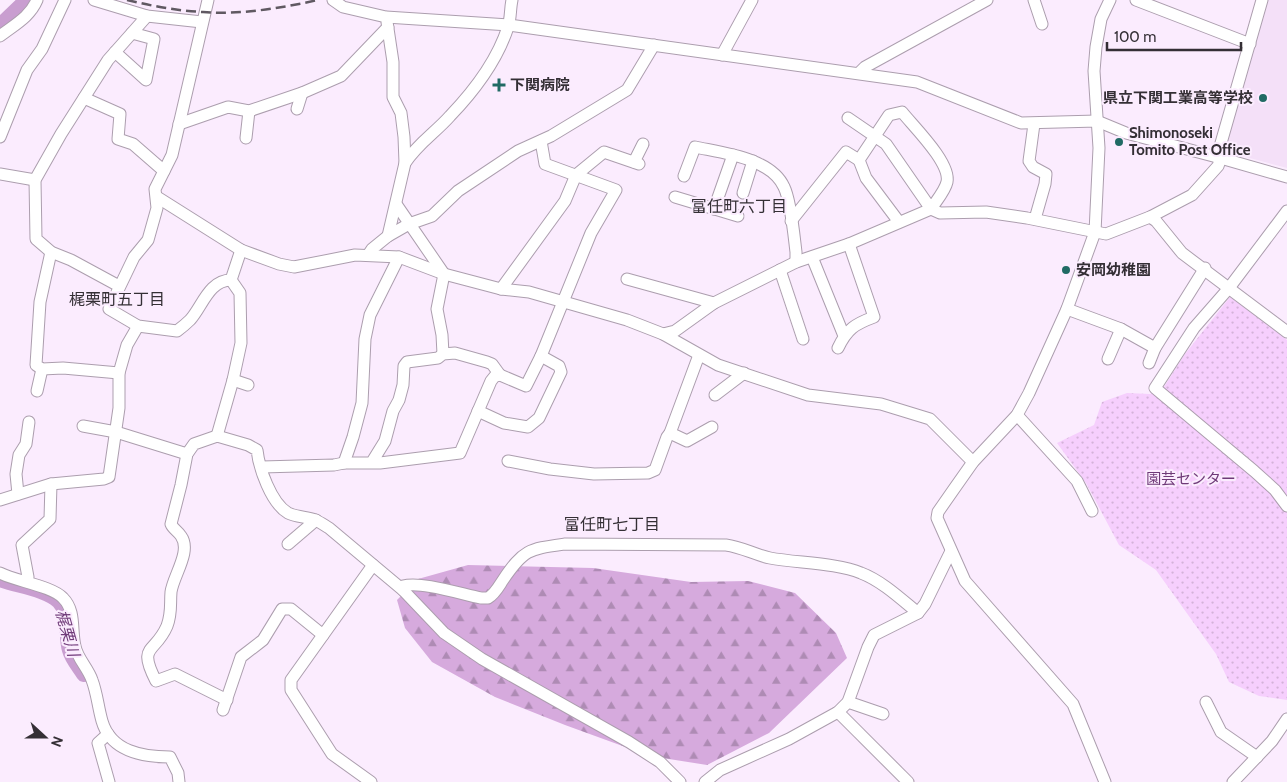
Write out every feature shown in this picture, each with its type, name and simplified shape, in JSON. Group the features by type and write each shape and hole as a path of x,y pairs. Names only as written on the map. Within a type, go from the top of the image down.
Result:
{"street":[{"path":"0,36 21,22 38,0"},
{"path":"0,138 28,70 42,49 64,0"},
{"path":"94,0 147,16 202,22"},
{"path":"208,0 172,155 154,189 157,197 157,208 148,240 134,257 109,309 138,326 178,331 190,320 209,292 224,280 231,280"},
{"path":"333,0 342,7 387,22 509,25 917,82 1021,124 1097,121 1126,133 1287,177"},
{"path":"405,163 412,152 449,118 483,79 509,25 512,1 499,0"},
{"path":"722,55 752,0"},
{"path":"859,73 865,67 987,0"},
{"path":"1034,0 1042,24"},
{"path":"1105,782 1073,704 965,581 937,518 938,512 974,462 1017,415 1067,310 1095,232 1099,173 1094,71 1101,19 1110,0"},
{"path":"1136,0 1250,44"},
{"path":"848,118 886,144 931,209 940,213 986,212 1035,219 1106,234 1150,217 1192,195 1218,166 1262,0"},
{"path":"119,286 71,260 51,252 36,239 35,180 108,60 147,16"},
{"path":"180,124 228,107 249,111 302,93 340,76 387,22"},
{"path":"387,22 393,62 393,96 401,113 405,163 388,236"},
{"path":"115,52 146,80 154,39 132,33"},
{"path":"368,255 372,249 388,236 410,224 432,216 458,191 518,150 551,136 627,90 654,45"},
{"path":"297,109 302,93"},
{"path":"84,98 120,114 118,140 132,144 164,171"},
{"path":"246,138 249,111"},
{"path":"663,334 675,331 714,303 796,262 849,244 931,209 947,183 946,172 940,158 902,112 888,115 859,160"},
{"path":"1034,124 1029,161 1033,167 1046,174 1035,219"},
{"path":"372,462 385,441 393,411 399,400 406,362 438,358 444,354 455,353 492,364 500,375 526,386 591,233 616,190 545,164 541,141"},
{"path":"501,289 565,201 576,175 604,152 636,163 642,144"},
{"path":"684,176 695,147 753,161 778,178 785,188 796,262"},
{"path":"791,221 846,152 859,160 866,178 899,222"},
{"path":"714,209 733,155"},
{"path":"743,193 753,161"},
{"path":"0,174 35,180"},
{"path":"157,197 240,250 278,264 294,266 355,255 399,257 444,274 501,289 529,292 627,320 663,334 718,365 808,395 881,404 930,419 974,462"},
{"path":"675,197 738,216"},
{"path":"396,204 444,274 437,309 444,354"},
{"path":"1287,211 1229,288 1194,328 1155,388 1276,490 1287,506"},
{"path":"1150,217 1156,221 1182,253 1205,268 1287,332"},
{"path":"838,348 848,330 860,322 874,317 849,244"},
{"path":"231,280 240,250"},
{"path":"51,252 40,302 36,365 42,368 119,373"},
{"path":"344,463 362,403 365,339 370,315 399,257"},
{"path":"812,257 844,336"},
{"path":"1149,363 1155,348 1205,268"},
{"path":"780,270 804,339"},
{"path":"627,279 714,303"},
{"path":"217,436 241,343 240,292 231,280"},
{"path":"1067,310 1121,328 1155,348"},
{"path":"0,500 51,484 109,477 119,408 119,373 127,345 138,326"},
{"path":"1108,359 1121,328"},
{"path":"508,461 550,469 594,474 648,473 655,470 699,355"},
{"path":"478,411 504,423 528,427 539,418 561,372 559,366 540,356"},
{"path":"36,391 42,368"},
{"path":"715,395 744,373"},
{"path":"262,467 380,463 460,453 491,381 500,375"},
{"path":"233,380 248,385"},
{"path":"1017,415 1077,481 1092,511"},
{"path":"18,494 16,474 19,455 26,444 29,422"},
{"path":"83,426 116,432 186,454"},
{"path":"670,433 687,441 712,427"},
{"path":"323,635 291,609 282,609 264,640 241,658 225,705 175,674 156,681 148,664 148,651 166,627 172,609 172,591 184,552 182,537 171,524 181,485 186,454 194,444 217,436 248,445 258,450 258,460 270,492 288,513 316,520 329,528 403,590 444,633 482,660 629,742 660,762 680,782"},
{"path":"26,582 28,577 22,545 50,519 51,484"},
{"path":"288,544 316,520"},
{"path":"403,590 403,586 409,584 420,585 488,598 492,596 514,564 526,553 548,546 565,544 726,545 737,546 768,558 861,572 890,591 918,613"},
{"path":"705,782 720,770 789,739 838,712 848,702 874,635 918,613 925,604 951,552"},
{"path":"371,782 332,754 291,690 291,680 373,565"},
{"path":"0,573 62,596 73,620 76,652 92,678 102,722 108,734 134,754 170,757 178,773 179,782"},
{"path":"848,702 883,714"},
{"path":"1206,702 1221,732 1257,757"},
{"path":"838,712 908,782"},
{"path":"1233,782 1272,741 1287,719"},
{"path":"108,734 98,743 109,782"}],"shaded area":[{"name":"県立下関工業高等学校","path":"1267,0 1287,0 1287,168 1224,151"}],"green space":[{"name":"園芸センター","path":"1230,297 1287,340 1287,700 1259,696 1229,682 1216,654 1156,570 1119,545 1086,483 1057,443 1094,425 1102,402 1127,393 1150,394 1164,387 1185,354"},
{"path":"468,565 593,568 691,582 748,581 795,593 836,633 847,658 769,733 707,765 650,756 495,697 432,662 405,628 397,600 418,579"}],"waterway":[{"name":"梶栗川","path":"0,26 26,0"},
{"name":"梶栗川","path":"0,579 39,590 59,601 66,612 71,653 84,674"}],"railway":[{"path":"127,0 175,9 217,13 261,10 318,0"}],"place":[{"name":"下関病院","path":"499,85"},
{"name":"県立下関工業高等学校","path":"1263,98"},
{"name":"Shimonoseki Tomito Post Office","path":"1119,142"},
{"name":"安岡幼稚園","path":"1066,270"}],"district":[{"name":"富任町六丁目","path":"739,206"},
{"name":"梶栗町五丁目","path":"117,299"},
{"name":"富任町七丁目","path":"612,524"}]}
